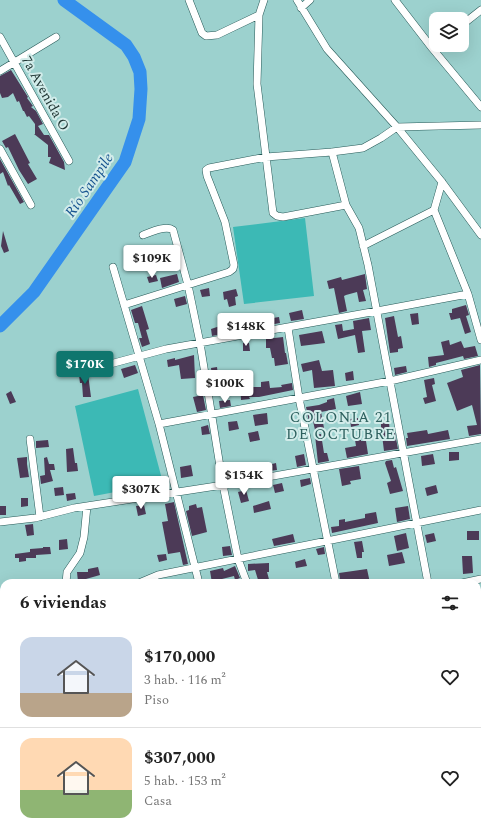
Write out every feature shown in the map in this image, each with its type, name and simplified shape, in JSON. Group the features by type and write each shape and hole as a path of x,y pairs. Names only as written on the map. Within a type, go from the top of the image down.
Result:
{"street":[{"path":"189,0 202,33 206,36 218,35 259,15"},
{"path":"264,0 259,15 258,84 273,213 277,216 283,217 346,205"},
{"path":"297,0 327,49 397,127 442,182 481,235"},
{"path":"301,8 310,0"},
{"path":"395,0 429,41"},
{"path":"469,19 481,10"},
{"name":"7a Avenida O","path":"0,37 69,161"},
{"path":"0,71 56,37"},
{"path":"438,52 481,107"},
{"path":"124,305 229,272 233,269 234,265 225,222 206,170 209,168 266,157 363,148 397,127 481,125"},
{"path":"0,150 32,205"},
{"path":"332,152 346,205 359,228 377,311 427,579"},
{"path":"442,182 434,210 468,294 479,325 481,340"},
{"path":"363,246 434,210"},
{"path":"143,235 166,228 171,228 173,230 188,285 200,343 223,485 238,559 246,579"},
{"path":"113,267 159,424 198,579"},
{"path":"63,366 99,367 138,356 200,343 468,294"},
{"path":"288,328 299,398 335,579"},
{"path":"159,424 390,381 481,360"},
{"path":"0,522 40,517 87,506 223,485 481,438"},
{"path":"30,439 40,517"},
{"path":"66,579 67,572 80,553 84,536 87,506"},
{"path":"148,579 158,575 481,510"}],"shaded area":[{"path":"305,218 314,296 244,304 233,227"},
{"path":"138,389 163,483 94,496 75,406"}],"building":[{"path":"11,70 33,106 31,107 36,111 43,124 38,126 44,135 49,135 64,162 65,170 49,163 51,157 48,157 48,145 34,134 35,124 29,116 27,117 13,93 8,97 2,98 0,93 0,76"},
{"path":"15,134 30,163 28,164 37,179 28,184 19,170 8,147 6,148 2,141"},
{"path":"0,159 24,202 20,204 9,185 8,186 3,172 0,174"},
{"path":"3,231 9,251 4,253 1,246"},
{"path":"177,274 179,282 162,288 160,278"},
{"path":"365,274 367,289 363,290 366,301 359,302 357,292 346,295 344,296 347,311 339,313 334,288 329,289 327,281 341,277 342,280"},
{"path":"156,275 158,281 149,283 147,277"},
{"path":"209,288 210,296 202,297 200,290"},
{"path":"236,289 238,296 235,297 236,305 229,307 227,299 224,300 223,292"},
{"path":"185,296 187,304 176,307 174,299"},
{"path":"466,305 469,315 466,316 471,332 465,334 460,318 451,320 449,313 452,313 452,309"},
{"path":"142,306 149,329 146,330 150,344 142,347 139,338 142,338 138,323 135,323 131,310"},
{"path":"302,310 304,319 291,321 289,313"},
{"path":"418,313 419,324 412,325 410,314"},
{"path":"272,315 273,318 279,317 280,323 264,326 262,317"},
{"path":"228,316 230,325 241,323 243,330 212,336 211,329 223,325 221,317"},
{"path":"394,316 398,337 401,336 403,348 398,349 398,352 390,353 385,318"},
{"path":"369,318 371,330 362,331 365,352 358,353 355,335 338,339 335,325 342,324 343,331 354,329 353,321"},
{"path":"322,331 325,343 301,346 299,335"},
{"path":"283,337 288,364 275,366 270,348 266,348 266,339"},
{"path":"449,340 450,345 461,341 464,348 475,346 478,356 464,359 463,356 436,363 436,365 429,367 428,357 444,355 441,342"},
{"path":"243,343 249,343 250,351 243,351"},
{"path":"194,355 195,378 181,379 179,365 168,367 167,360 175,358 175,360"},
{"path":"319,360 322,371 333,370 335,386 314,388 312,370 303,372 301,364"},
{"path":"135,365 138,373 124,378 121,369"},
{"path":"480,365 481,434 469,436 467,426 477,425 472,405 457,411 447,383 463,377 461,370"},
{"path":"406,366 407,372 395,375 394,368"},
{"path":"217,367 218,376 212,377 211,368"},
{"path":"236,370 236,377 222,379 221,371"},
{"path":"353,371 354,380 346,381 345,373"},
{"path":"88,374 91,397 83,397 82,383 80,383 79,375"},
{"path":"434,378 435,384 432,385 436,401 425,404 423,398 427,397 424,380"},
{"path":"240,379 246,379 246,387 261,387 261,382 269,381 270,388 282,387 281,385 292,383 293,390 259,397 249,397 250,399 241,400"},
{"path":"11,391 16,402 10,404 6,394"},
{"path":"360,392 362,404 348,406 346,396"},
{"path":"203,395 206,410 197,412 193,397"},
{"path":"334,398 336,409 321,412 324,428 315,430 313,421 309,422 306,407 319,405"},
{"path":"230,400 231,406 220,408 219,401"},
{"path":"267,413 268,424 255,426 253,415"},
{"path":"358,418 359,425 351,427 350,419"},
{"path":"237,421 239,429 229,431 228,422"},
{"path":"389,422 390,434 395,433 398,449 384,451 382,435 378,436 377,429 381,429 381,423"},
{"path":"208,425 210,434 202,435 201,427"},
{"path":"427,430 428,434 448,430 450,439 407,446 407,433"},
{"path":"258,431 260,440 250,442 248,433"},
{"path":"321,434 324,453 327,453 329,461 318,463 315,435"},
{"path":"48,440 49,447 36,448 36,441"},
{"path":"355,440 366,441 368,454 347,458 345,448 356,446"},
{"path":"73,448 75,463 77,463 78,471 67,472 66,449"},
{"path":"449,452 459,452 459,460 449,461"},
{"path":"304,454 306,465 297,467 295,456"},
{"path":"433,454 435,464 422,466 421,456"},
{"path":"27,457 29,477 20,478 17,458"},
{"path":"47,457 49,464 54,464 55,470 50,470 53,481 41,484 40,476 45,475 44,458"},
{"path":"392,460 394,468 396,467 403,491 390,494 387,483 391,481 385,463 386,461"},
{"path":"276,463 277,470 269,471 268,465"},
{"path":"191,465 193,476 181,478 180,467"},
{"path":"359,466 361,479 350,481 351,484 342,486 339,469"},
{"path":"310,478 311,484 301,487 300,480"},
{"path":"282,483 284,491 275,493 273,485"},
{"path":"436,485 438,493 427,496 425,488"},
{"path":"63,487 64,495 55,496 54,488"},
{"path":"246,490 249,501 241,503 238,492"},
{"path":"75,493 76,499 67,501 66,494"},
{"path":"21,498 28,498 28,506 21,507"},
{"path":"269,501 271,509 254,513 253,506"},
{"path":"174,502 188,564 183,565 180,552 168,554 162,522 168,521 165,504"},
{"path":"196,504 197,508 202,507 207,532 192,536 186,511 189,510 189,506"},
{"path":"144,505 146,514 138,516 136,506"},
{"path":"0,506 6,506 6,515 0,515"},
{"path":"408,506 410,519 397,522 395,508"},
{"path":"376,512 378,523 332,533 331,527 339,526 339,520 345,519 345,522 365,518 365,514"},
{"path":"33,524 34,535 27,536 25,525"},
{"path":"467,531 479,531 479,540 467,540"},
{"path":"406,533 409,548 397,551 394,536"},
{"path":"434,533 436,541 427,543 425,535"},
{"path":"293,534 295,542 274,546 272,539"},
{"path":"67,539 68,549 59,550 59,540"},
{"path":"362,541 364,552 362,552 362,558 357,558 354,542"},
{"path":"230,546 232,555 223,556 222,547"},
{"path":"50,547 51,554 36,555 36,558 26,558 26,561 19,562 19,558 15,558 15,554 30,552 30,549"},
{"path":"324,547 325,554 318,555 316,549"},
{"path":"402,552 405,563 389,566 387,555"},
{"path":"166,554 167,560 159,562 157,555"},
{"path":"462,556 472,556 473,573 463,574"},
{"path":"305,559 307,566 296,568 295,562"},
{"path":"269,563 269,572 267,572 269,579 258,579 255,570 248,571 248,564"},
{"path":"235,566 240,578 235,579 234,576 222,579 211,579 210,571 223,568 224,571"},
{"path":"98,567 100,575 86,579 78,579 77,572 88,572 88,569"},
{"path":"367,569 369,579 340,579 339,573"}],"waterway":[{"name":"Río Sampile","path":"0,326 34,292 125,162 139,119 141,89 140,72 134,57 126,45 64,0"}],"district":[{"name":"COLONIA 21 DE OCTUBRE","path":"341,426"}]}
